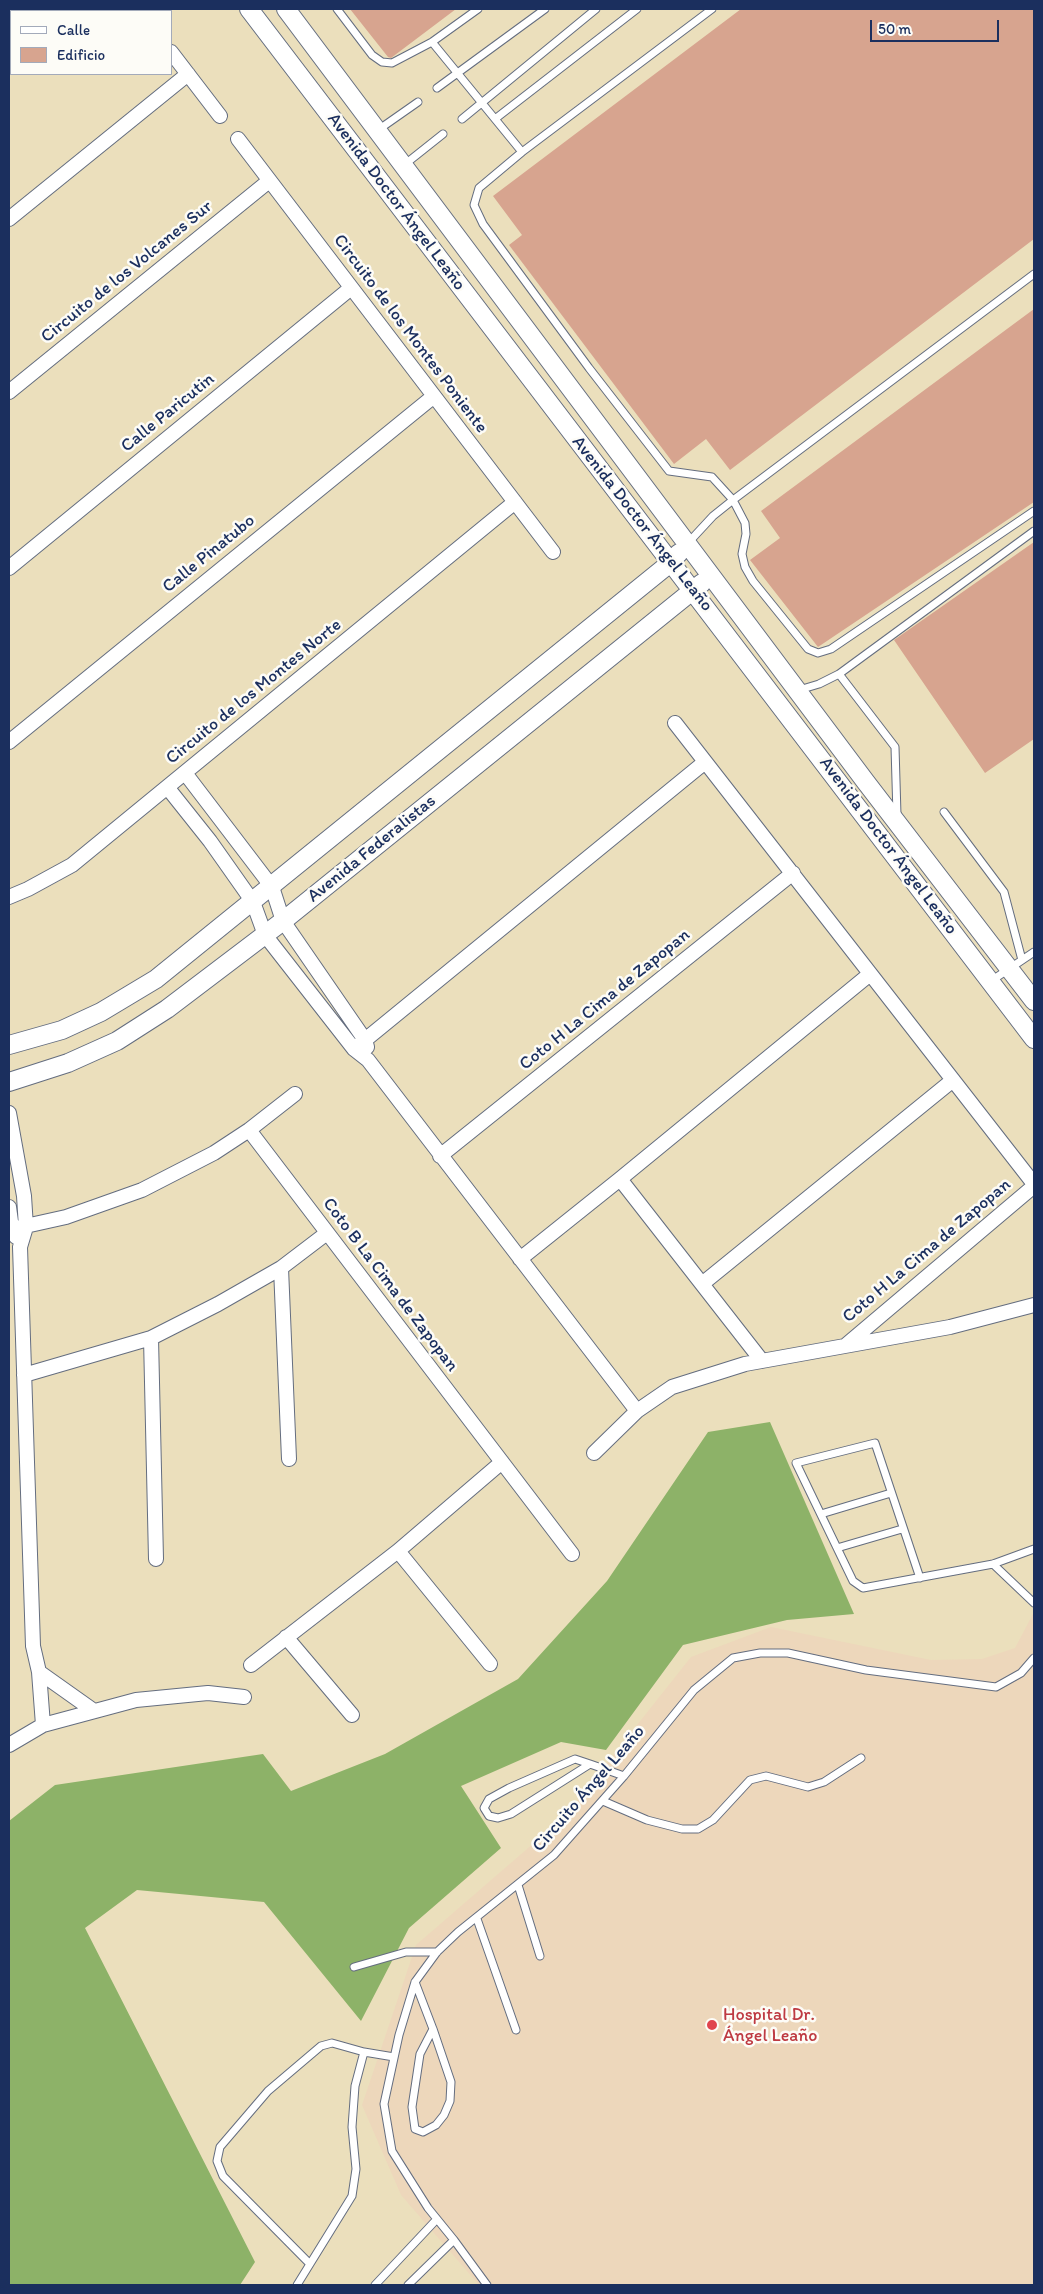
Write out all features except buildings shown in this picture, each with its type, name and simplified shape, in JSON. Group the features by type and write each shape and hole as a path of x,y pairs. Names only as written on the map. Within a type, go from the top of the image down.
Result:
{"street":[{"name":"Avenida Doctor Ángel Leaño","path":"249,9 1034,1039"},
{"name":"Avenida Doctor Ángel Leaño","path":"286,9 897,823 1015,964 1034,1001"},
{"path":"172,53 220,116"},
{"path":"9,219 188,74"},
{"name":"Circuito de los Montes Poniente","path":"238,139 553,552"},
{"name":"Circuito de los Volcanes Sur","path":"9,392 270,181"},
{"name":"Calle Paricutin","path":"9,568 351,288"},
{"path":"538,390 560,373"},
{"name":"Calle Pinatubo","path":"9,742 434,396"},
{"name":"Circuito de los Montes Norte","path":"9,897 72,865 515,502"},
{"name":"Avenida Federalistas","path":"9,1045 62,1030 131,996 156,979 671,562 687,544"},
{"name":"Avenida Federalistas","path":"9,1082 68,1063 117,1040 167,1009 283,921 712,575"},
{"name":"Coto H La Cima de Zapopan","path":"675,723 793,872 1034,1185 844,1346"},
{"path":"354,1049 705,762"},
{"path":"185,773 272,887 283,921 365,1040 368,1060"},
{"path":"167,787 219,854 253,902 264,935 354,1049 368,1060 637,1411"},
{"path":"219,854 237,839"},
{"name":"Coto H La Cima de Zapopan","path":"440,1156 793,872"},
{"path":"520,1258 620,1179 870,974"},
{"path":"702,1284 953,1080"},
{"path":"12,1229 66,1217 142,1190 214,1153 249,1130 295,1094"},
{"path":"9,1113 24,1196 26,1226 20,1246 33,1646 39,1672 43,1725"},
{"name":"Coto B La Cima de Zapopan","path":"249,1130 572,1554"},
{"path":"620,1179 762,1361"},
{"path":"9,1207 12,1229 20,1246"},
{"path":"24,1375 151,1338 218,1304 281,1268 327,1233"},
{"path":"281,1268 289,1459"},
{"name":"Coto H La Cima de Zapopan","path":"594,1453 637,1411 672,1387 745,1364 950,1327 1034,1304"},
{"path":"151,1338 156,1559"},
{"path":"251,1665 398,1551 502,1462"},
{"path":"398,1551 490,1664"},
{"path":"286,1637 352,1715"},
{"path":"39,1672 94,1712"},
{"path":"9,1745 43,1725 136,1700 208,1693 244,1697"}],"lane":[{"path":"336,9 372,55 382,62 392,63 403,59 432,42 478,9"},
{"path":"437,88 545,9"},
{"path":"462,119 596,9"},
{"path":"495,119 637,9"},
{"path":"712,9 522,152 479,188 474,206 483,224 588,368 669,470 712,477 733,500 745,523 746,534 742,554 745,567 753,581 808,649 818,653 831,649 1034,511"},
{"path":"432,42 522,152"},
{"path":"377,131 418,102"},
{"path":"404,165 443,134"},
{"path":"687,544 713,516 733,500 1034,274"},
{"path":"797,690 819,684 839,674 1034,532"},
{"path":"839,674 895,747 897,823"},
{"path":"944,812 1004,892 1015,964"},
{"path":"991,981 1034,952"},
{"path":"920,1578 875,1444 796,1463 854,1581 863,1588 920,1578 993,1564 1034,1549"},
{"path":"820,1514 891,1493"},
{"path":"837,1548 902,1529"},
{"path":"993,1564 1034,1603"},
{"name":"Circuito Ángel Leaño","path":"487,2285 428,2208 392,2151 384,2104 394,2056 415,1982 437,1952 458,1932 554,1855 624,1776 694,1690 733,1658 760,1653 788,1653 866,1670 996,1687 1021,1673 1034,1658"},
{"path":"602,1800 647,1820 682,1829 698,1829 713,1820 750,1780 766,1776 808,1787 824,1782 861,1758"},
{"path":"590,1764 511,1814 498,1818 488,1816 484,1808 489,1799 509,1788 575,1759 590,1764 624,1776"},
{"path":"518,1885 540,1956"},
{"path":"477,1918 516,2030"},
{"path":"354,1967 406,1952 437,1952"},
{"path":"415,1982 433,2029 451,2082 450,2101 444,2115 436,2125 423,2132 415,2129 412,2107 420,2054 433,2029"},
{"path":"309,2263 223,2176 217,2161 220,2147 268,2091 321,2046 332,2044 364,2052 394,2056"},
{"path":"297,2285 352,2196 356,2169 352,2119 355,2086 364,2052"},
{"path":"375,2285 437,2219"},
{"path":"408,2285 454,2240"}],"shaded area":[{"name":"Hospital Dr. Ángel Leaño","path":"1034,1612 1034,2285 479,2285 401,2195 362,2105 416,1945 564,1817 691,1657 771,1627 931,1660 982,1659 1015,1648"}],"green space":[{"path":"770,1422 854,1614 787,1620 683,1645 606,1750 561,1742 461,1786 501,1848 409,1928 361,2021 264,1902 137,1890 85,1928 255,2262 240,2285 9,2285 9,1821 55,1785 263,1754 291,1791 385,1754 518,1679 607,1581 708,1432"}],"place":[{"name":"Hospital Dr. Ángel Leaño","path":"712,2025"}]}
